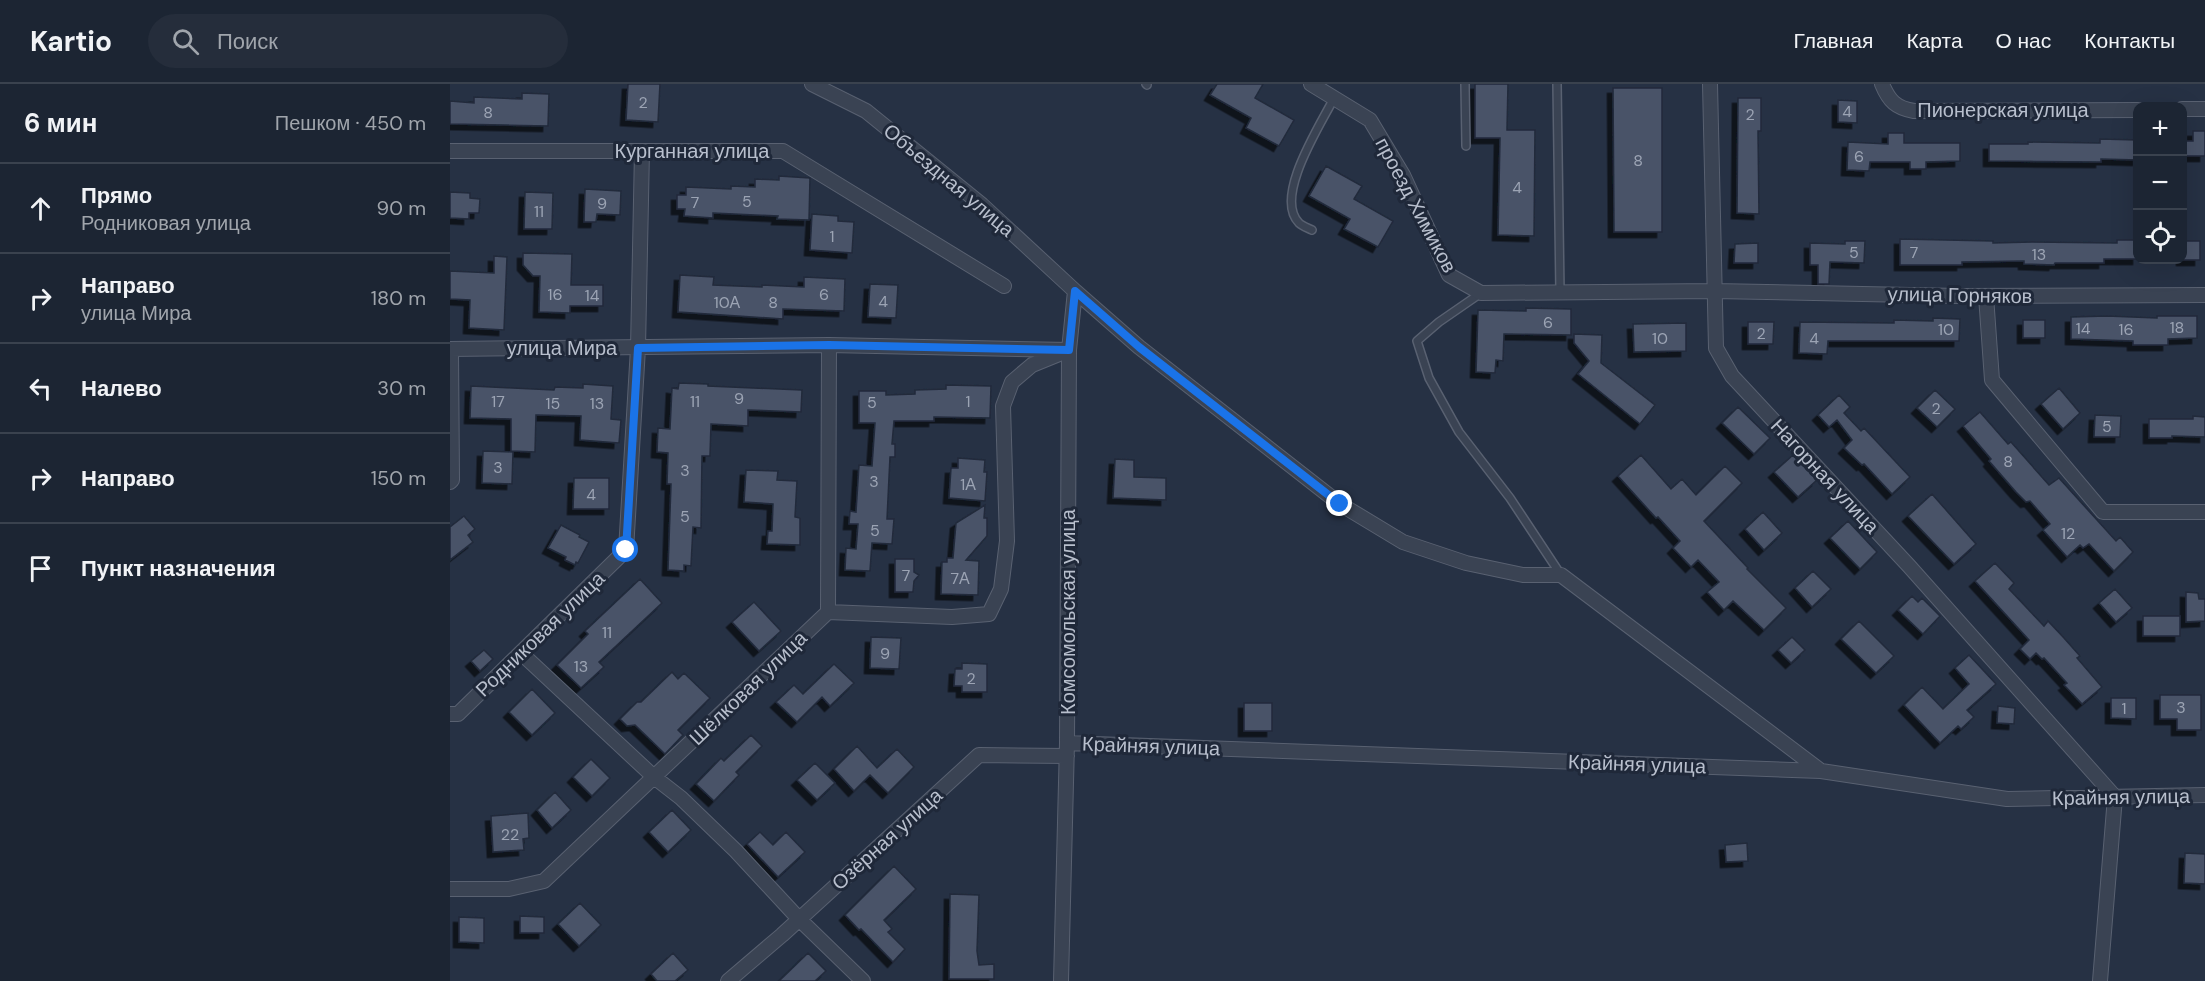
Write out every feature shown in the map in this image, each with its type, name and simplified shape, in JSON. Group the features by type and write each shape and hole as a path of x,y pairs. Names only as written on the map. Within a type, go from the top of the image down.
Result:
{"street":[{"name":"Объездная улица","path":"812,84 866,111 982,205 1139,347 1340,504 1403,542 1466,563 1523,575 1561,575"},
{"name":"проезд Химиков","path":"1311,84 1370,120 1403,176 1449,275 1481,293"},
{"name":"Нагорная улица","path":"1710,84 1716,348 1732,376 1909,566 2115,797"},
{"name":"Пионерская улица","path":"1882,84 1893,104 1902,109 1914,111 2133,110"},
{"path":"2187,109 2205,109"},
{"name":"Курганная улица","path":"450,151 783,151 1004,286"},
{"name":"Родниковая улица","path":"450,714 458,714 626,550 638,348 642,151"},
{"name":"Комсомольская улица","path":"1061,981 1067,749 1069,350 1075,291"},
{"path":"1481,293 1714,291"},
{"name":"улица Горняков","path":"1714,291 1986,296 2205,295"},
{"path":"1986,296 1992,380 2103,512 2205,512"},
{"path":"829,345 828,612 952,617 989,614 1001,590 1007,541 1003,406 1012,382 1032,366 1069,350"},
{"name":"улица Мира","path":"450,349 829,345 1069,350"},
{"path":"450,349 453,480 450,482"},
{"path":"1561,575 1821,771"},
{"name":"Шёлковая улица","path":"450,888 509,889 544,881 828,612"},
{"path":"521,653 654,777 681,798 736,851 799,919 862,981"},
{"name":"Крайняя улица","path":"1067,749 1821,771 2007,799 2205,795"},
{"name":"Озёрная улица","path":"728,981 979,755 1067,749"},
{"path":"2100,981 2115,797"}],"lane":[{"path":"1465,84 1466,146"},
{"path":"1557,84 1560,292"},
{"path":"1312,230 1299,224 1292,208 1293,193 1298,169 1334,98"},
{"path":"1481,293 1439,321 1417,340 1429,378 1458,432 1510,498 1561,575"}],"building":[{"path":"628,84 660,84 658,122 626,120"},
{"path":"1217,84 1263,84 1255,98 1294,120 1279,146 1246,128 1251,118 1210,95"},
{"path":"1475,84 1508,84 1507,130 1535,130 1534,236 1498,235 1500,138 1475,138"},
{"path":"1613,88 1662,88 1662,232 1614,232"},
{"path":"522,93 549,94 548,126 450,124 450,101 474,103 474,97 522,99"},
{"path":"1738,98 1761,98 1761,131 1758,131 1759,214 1737,213"},
{"path":"1838,100 1857,101 1857,123 1838,122"},
{"path":"2193,131 2205,131 2205,156 2187,156 2187,141 2193,141"},
{"path":"1888,133 1904,133 1904,143 1960,143 1960,161 1926,162 1926,169 1910,169 1910,162 1870,162 1869,171 1847,170 1848,142 1888,144"},
{"path":"2100,139 2133,140 2133,160 2101,159 2101,162 1989,161 1989,144 2100,143"},
{"path":"1326,166 1362,186 1354,199 1393,221 1378,247 1344,229 1350,219 1309,196"},
{"path":"779,176 810,178 809,220 713,213 713,218 684,216 685,209 677,209 677,195 686,195 686,187 731,189 731,186 755,187 755,179 779,180"},
{"path":"585,189 621,191 620,215 597,214 596,222 584,222"},
{"path":"450,192 470,193 470,198 480,199 479,213 469,213 469,219 450,218"},
{"path":"525,192 553,193 552,229 524,229"},
{"path":"812,214 838,216 838,221 854,222 852,253 810,250"},
{"path":"1900,239 1993,241 1993,243 2117,243 2117,240 2133,240 2133,259 2104,259 2104,263 2055,263 2054,265 2024,264 2024,261 1962,262 1962,265 1900,265"},
{"path":"1845,241 1865,241 1864,263 1830,262 1829,284 1818,284 1818,265 1810,265 1810,243 1845,244"},
{"path":"2187,241 2200,241 2200,260 2187,260"},
{"path":"1758,243 1758,263 1734,263 1735,244"},
{"path":"523,253 572,254 571,285 603,285 603,306 570,306 570,313 539,312 540,276 533,276 523,265"},
{"path":"494,256 507,257 504,330 469,328 470,300 450,299 450,271 494,273"},
{"path":"680,275 714,277 713,285 762,287 762,285 804,287 804,277 845,279 844,311 783,309 783,319 678,312"},
{"path":"870,284 898,285 896,318 868,317"},
{"path":"1526,308 1571,309 1571,335 1504,334 1503,361 1496,360 1495,373 1476,372 1478,310 1526,311"},
{"path":"2157,316 2197,316 2197,338 2168,339 2168,345 2133,345 2133,341 2071,339 2071,317 2157,318"},
{"path":"1933,318 1960,319 1959,341 1828,341 1827,354 1799,353 1800,322 1894,323 1894,320 1933,321"},
{"path":"2023,320 2045,320 2045,338 2023,338"},
{"path":"1748,322 1774,322 1773,344 1748,344"},
{"path":"1686,323 1686,351 1634,352 1633,324"},
{"path":"1574,334 1602,335 1601,363 1655,405 1640,424 1578,374 1589,361 1574,343"},
{"path":"679,383 802,390 801,412 748,410 748,426 711,424 710,456 702,456 701,528 693,527 691,566 684,565 684,571 668,570 671,484 667,484 668,453 657,452 658,428 670,429 672,388 678,389"},
{"path":"583,384 613,386 611,419 621,420 619,443 580,440 581,416 536,415 535,452 511,451 511,419 470,418 471,386 554,390 555,387 583,388"},
{"path":"946,385 991,386 990,418 934,417 934,421 894,421 892,444 895,444 895,457 890,457 887,519 894,519 892,544 872,543 870,571 845,570 846,548 856,549 858,524 849,524 850,511 856,512 859,465 872,466 875,423 859,423 859,391 886,391 886,395 915,394 915,390 946,389"},
{"path":"2059,388 2080,413 2063,429 2041,404"},
{"path":"1935,390 1955,409 1937,427 1917,408"},
{"path":"1839,395 1850,407 1844,413 1861,431 1864,428 1910,477 1892,494 1864,464 1862,465 1844,448 1852,440 1837,420 1829,427 1818,415"},
{"path":"1738,407 1770,438 1754,454 1722,423"},
{"path":"1980,412 2008,444 2011,442 2049,485 2059,478 2116,541 2120,537 2133,552 2114,571 2089,544 2083,548 2080,545 2067,557 2043,530 2050,524 2030,501 2026,502 2016,492 1963,426"},
{"path":"2095,415 2121,416 2120,437 2094,437"},
{"path":"2193,416 2205,417 2205,437 2149,438 2149,419 2193,419"},
{"path":"483,451 513,452 512,484 482,483"},
{"path":"1641,455 1671,489 1682,479 1696,495 1725,466 1742,483 1704,521 1786,608 1764,630 1733,601 1724,610 1707,592 1719,582 1698,560 1691,567 1673,548 1680,541 1618,476"},
{"path":"1793,455 1817,480 1798,497 1774,472"},
{"path":"958,458 985,460 984,472 987,472 985,501 949,498 951,468 958,468"},
{"path":"1115,459 1134,460 1134,477 1166,478 1166,500 1113,498"},
{"path":"746,470 778,471 777,480 797,481 795,517 800,518 800,545 767,544 768,531 772,531 773,504 744,502"},
{"path":"574,478 609,478 609,509 573,509"},
{"path":"1932,494 1976,544 1954,564 1908,516"},
{"path":"985,505 984,518 987,518 987,536 966,560 979,561 978,595 941,594 942,562 947,562 947,558 953,558 956,523"},
{"path":"1763,512 1782,533 1764,550 1745,529"},
{"path":"464,516 475,529 468,535 473,542 450,560 450,527"},
{"path":"1848,521 1877,552 1860,569 1830,538"},
{"path":"561,525 589,542 575,565 565,560 566,557 548,548"},
{"path":"895,559 914,559 914,572 919,575 914,581 913,592 895,592"},
{"path":"1995,563 2014,583 2009,589 2044,626 2048,621 2080,656 2077,658 2102,687 2082,704 2064,685 2067,683 2044,658 2042,659 2036,653 2030,659 2020,649 2029,640 1975,581"},
{"path":"1813,571 1831,589 1812,607 1795,588"},
{"path":"640,579 662,603 599,662 604,667 581,688 557,665 588,634 585,631"},
{"path":"2115,589 2132,608 2116,622 2099,603"},
{"path":"2186,592 2198,593 2199,599 2205,599 2205,621 2186,622"},
{"path":"1912,596 1918,602 1922,598 1940,616 1923,634 1898,610"},
{"path":"754,602 781,631 759,651 732,622"},
{"path":"2143,616 2180,616 2180,636 2143,636"},
{"path":"1859,621 1894,656 1876,673 1841,639"},
{"path":"871,637 901,638 899,669 870,668"},
{"path":"1792,637 1805,650 1791,663 1778,650"},
{"path":"484,650 493,659 480,671 471,661"},
{"path":"1969,655 1996,684 1967,710 1974,717 1961,729 1958,726 1940,743 1904,705 1922,687 1943,709 1969,684 1955,668"},
{"path":"962,663 987,664 987,692 962,692 962,686 954,686 955,669 962,669"},
{"path":"834,664 854,683 830,706 822,697 797,722 776,702 794,685 803,694"},
{"path":"672,672 678,679 684,673 710,698 678,730 683,735 665,754 635,725 627,726 620,719"},
{"path":"532,689 555,713 532,735 509,712"},
{"path":"2160,695 2201,695 2201,730 2177,730 2177,719 2160,719"},
{"path":"2111,698 2136,698 2136,719 2111,718"},
{"path":"1244,703 1272,703 1272,731 1244,731"},
{"path":"1998,706 2015,708 2014,724 1997,723"},
{"path":"751,735 762,746 736,772 739,775 714,801 696,784 721,758 724,761"},
{"path":"857,746 877,768 897,749 914,767 888,793 870,775 854,791 834,769"},
{"path":"591,759 610,778 592,796 573,777"},
{"path":"815,763 835,783 817,800 797,780"},
{"path":"555,792 571,810 552,828 537,810"},
{"path":"672,810 691,830 668,852 649,832"},
{"path":"528,813 529,838 523,839 524,850 493,852 491,816"},
{"path":"760,832 773,845 786,832 805,852 778,877 747,844"},
{"path":"1747,843 1748,861 1726,862 1725,845"},
{"path":"2185,853 2205,854 2205,884 2184,883"},
{"path":"894,866 916,889 884,920 892,929 888,932 905,949 893,962 845,915"},
{"path":"950,894 979,895 977,951 979,965 994,964 994,979 949,979"},
{"path":"580,903 601,925 579,946 558,924"},
{"path":"520,916 544,917 544,933 520,933"},
{"path":"459,917 484,918 484,943 459,942"},
{"path":"673,953 688,970 675,981 657,981 651,974"},
{"path":"808,953 826,971 815,981 779,981"}],"route":[{"path":"626,550 638,348 829,345 1069,350 1075,291 1139,347 1340,504"}]}
